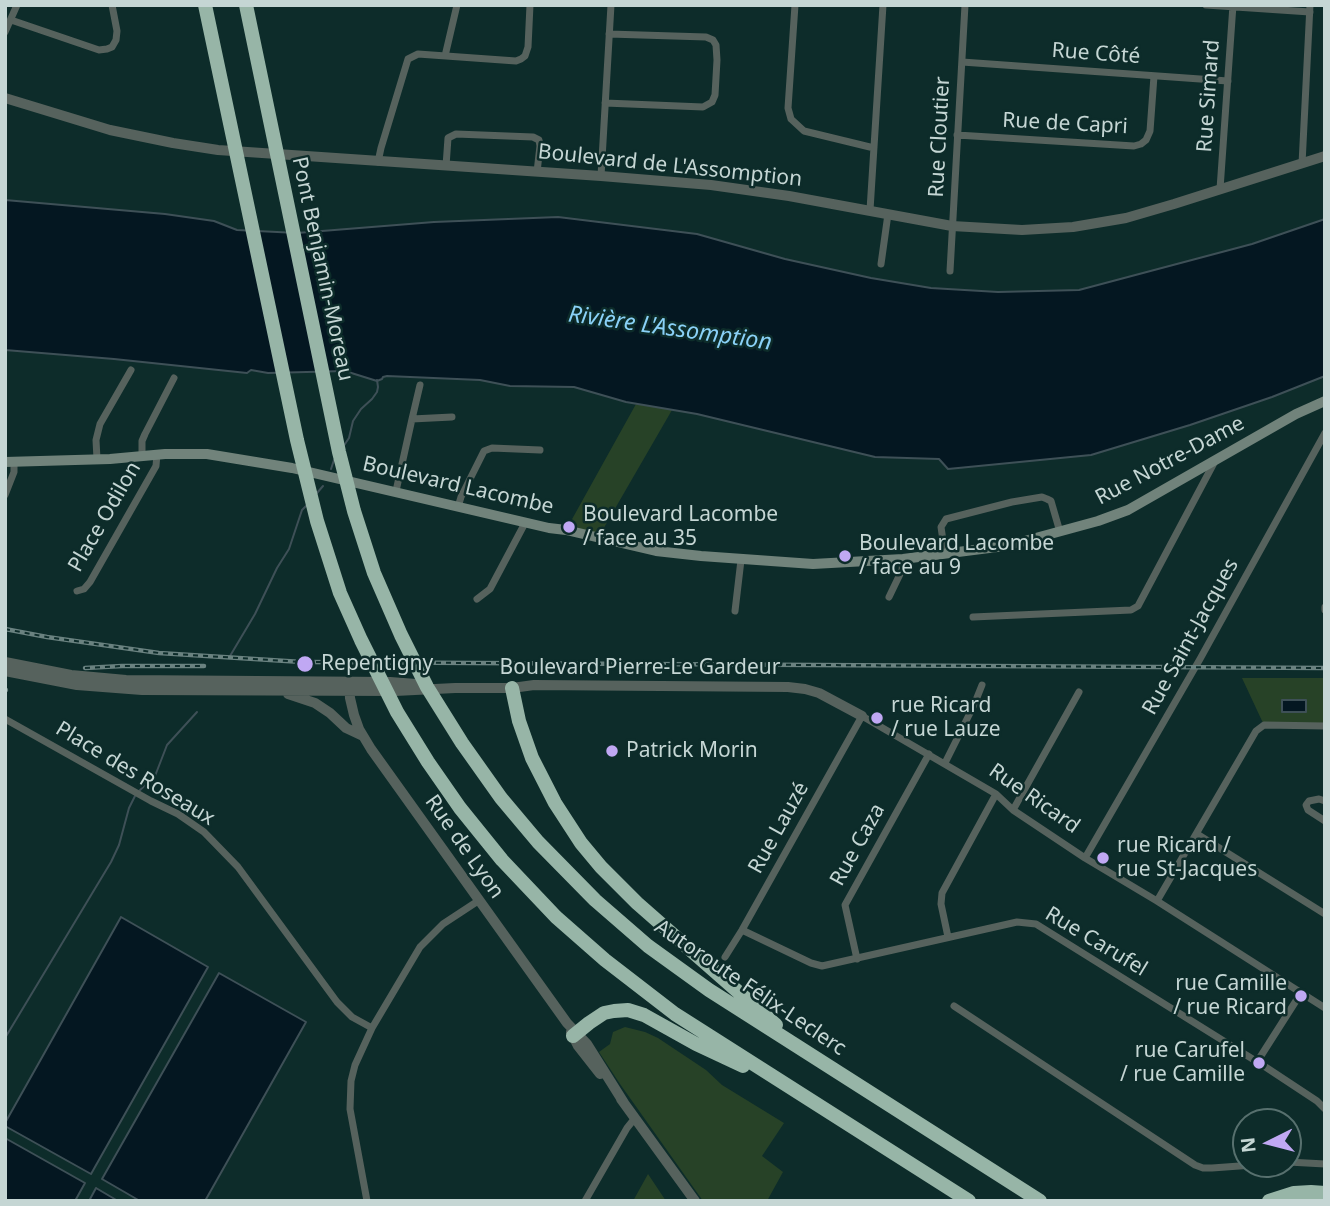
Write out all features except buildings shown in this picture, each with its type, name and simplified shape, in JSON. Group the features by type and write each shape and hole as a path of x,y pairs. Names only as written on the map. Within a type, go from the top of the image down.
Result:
{"highway":[{"path":"205,5 304,471 322,539 340,593 361,640 397,712 428,762 460,808 502,860 556,917 605,961 667,1008 969,1201"},
{"name":"Pont Benjamin-Moreau","path":"246,5 339,452 363,540"},
{"name":"Autoroute Félix-Leclerc","path":"363,540 379,587 401,635 442,712 511,810 547,852 595,900 676,967 1040,1199"},
{"path":"512,688 522,729 542,779 564,818 588,852 644,910 809,1054"},
{"path":"573,1031 604,1013 632,1011 805,1097"},
{"path":"1269,1201 1294,1193 1325,1193"}],"main road":[{"name":"Rue Notre-Dame","path":"903,559 997,547 1098,521 1128,510 1296,414 1325,401"},
{"name":"Boulevard Lacombe","path":"10,462 207,454 258,461 656,551 813,564 903,559"}],"street":[{"path":"5,32 17,5"},
{"path":"11,20 99,50 107,49 112,47 116,40 112,5"},
{"path":"445,56 457,5"},
{"path":"378,162 407,60 418,54 516,61 521,59 528,47 530,5"},
{"path":"601,176 611,5"},
{"path":"795,5 788,108 791,119 804,131 874,148"},
{"path":"870,210 883,5"},
{"name":"Rue Cloutier","path":"950,271 965,5"},
{"path":"1206,5 1310,9 1302,164"},
{"name":"Rue Simard","path":"1220,189 1233,6"},
{"path":"605,103 703,107 712,103 715,95 718,60 716,44 706,37 609,34"},
{"name":"Rue Côté","path":"962,62 1228,81"},
{"name":"Rue de Capri","path":"957,135 1134,146 1141,144 1150,131 1154,76"},
{"name":"Boulevard de L'Assomption","path":"5,98 97,126 173,143 246,153 711,185 789,196 952,226 1022,230 1073,227 1126,218 1325,156"},
{"path":"446,166 449,138 456,134 533,137 539,140 540,146 537,172"},
{"path":"881,264 888,214"},
{"path":"97,459 96,440 100,424 131,370"},
{"path":"142,456 142,441 174,378"},
{"path":"396,491 420,385"},
{"path":"412,419 452,417"},
{"name":"Rue Saint-Jacques","path":"1085,858 1206,648 1325,433"},
{"path":"458,506 484,451 492,448 540,450"},
{"name":"Place Odilon","path":"77,592 90,582 156,466 158,454"},
{"path":"973,617 1131,610 1138,606 1215,460"},
{"path":"5,495 14,472 10,462"},
{"path":"945,554 941,527 946,519 1012,502 1042,497 1051,501 1060,531"},
{"path":"477,599 490,589 525,523"},
{"path":"889,597 902,570 903,559"},
{"path":"736,611 741,560"},
{"name":"Boulevard Pierre-Le Gardeur","path":"5,662 115,680 349,686 395,691 534,685 778,686 805,689 825,695"},
{"name":"Boulevard Pierre-Le Gardeur","path":"5,671 62,683 111,688 277,691 349,686"},
{"path":"945,763 982,685"},
{"name":"Rue de Lyon","path":"349,686 353,712 363,736 573,1031 583,1053 624,1103 695,1201"},
{"path":"277,691 315,703 346,728 363,736"},
{"path":"1013,810 1079,692"},
{"name":"Rue Ricard","path":"825,695 996,794 1013,810 1085,858 1325,1008"},
{"name":"Rue Lauzé","path":"725,957 862,716"},
{"name":"Place des Roseaux","path":"5,719 196,826 220,847 244,875 337,1002 347,1013 372,1028"},
{"path":"1157,901 1256,732 1264,725 1325,726"},
{"name":"Rue Caza","path":"857,959 845,905 929,754"},
{"path":"948,937 941,904 942,893 996,794"},
{"path":"1325,801 1309,801 1306,805 1308,810 1325,821"},
{"path":"1197,834 1325,914"},
{"path":"367,1201 351,1118 352,1073 372,1028 424,942 443,924 478,901"},
{"name":"Rue Carufel","path":"742,930 822,966 1017,922 1036,924 1257,1062 1325,1109"},
{"path":"1257,1062 1301,993"},
{"path":"954,1006 1195,1165 1203,1168 1232,1167"},
{"path":"586,1201 626,1128 635,1118"},
{"path":"1302,1162 1323,1163"}],"green space":[{"path":"636,404 672,410 598,538 566,530"},
{"path":"1242,678 1325,678 1325,723 1263,723"},
{"path":"625,1027 658,1038 706,1070 722,1085 784,1123 762,1156 783,1172 767,1201 703,1201 599,1052 610,1044 613,1032"},
{"path":"648,1174 666,1201 633,1201"}],"water":[{"name":"Rivière L'Assomption","path":"5,200 165,214 214,221 237,230 297,233 434,222 558,217 697,234 785,259 871,278 931,288 998,292 1079,290 1252,244 1325,219 1325,376 1190,425 1091,455 948,469 939,459 875,457 697,414 626,402 574,387 510,386 480,380 387,376 377,381 345,371 268,373 251,370 247,373 5,350"},
{"path":"1282,700 1306,700 1306,712 1282,712"},
{"path":"121,917 208,967 91,1174 5,1126 5,1123"},
{"path":"219,973 306,1022 205,1201 140,1201 102,1179"},
{"path":"5,1138 85,1183 75,1201 5,1201"},
{"path":"96,1188 118,1201 89,1201"}],"waterway":[{"path":"343,447 349,438 353,421 377,392 377,380"},
{"path":"331,469 334,460"},
{"path":"317,493 323,486"},
{"path":"230,656 289,549 302,510 307,505"},
{"path":"138,792 155,776 167,745 197,712"},
{"path":"5,1038 111,862 135,796"}],"railway":[{"path":"5,629 159,653 302,662"},
{"path":"306,662 1325,668"},
{"path":"85,668 204,666"}],"place":[{"name":"Boulevard Lacombe / face au 35","path":"569,527"},
{"name":"Boulevard Lacombe / face au 9","path":"845,556"},
{"name":"Repentigny","path":"305,664"},
{"name":"rue Ricard / rue Lauze","path":"877,718"},
{"name":"Patrick Morin","path":"612,751"},
{"name":"rue Ricard / rue St-Jacques","path":"1103,858"},
{"name":"rue Camille / rue Ricard","path":"1301,996"},
{"name":"rue Carufel / rue Camille","path":"1259,1063"}]}
